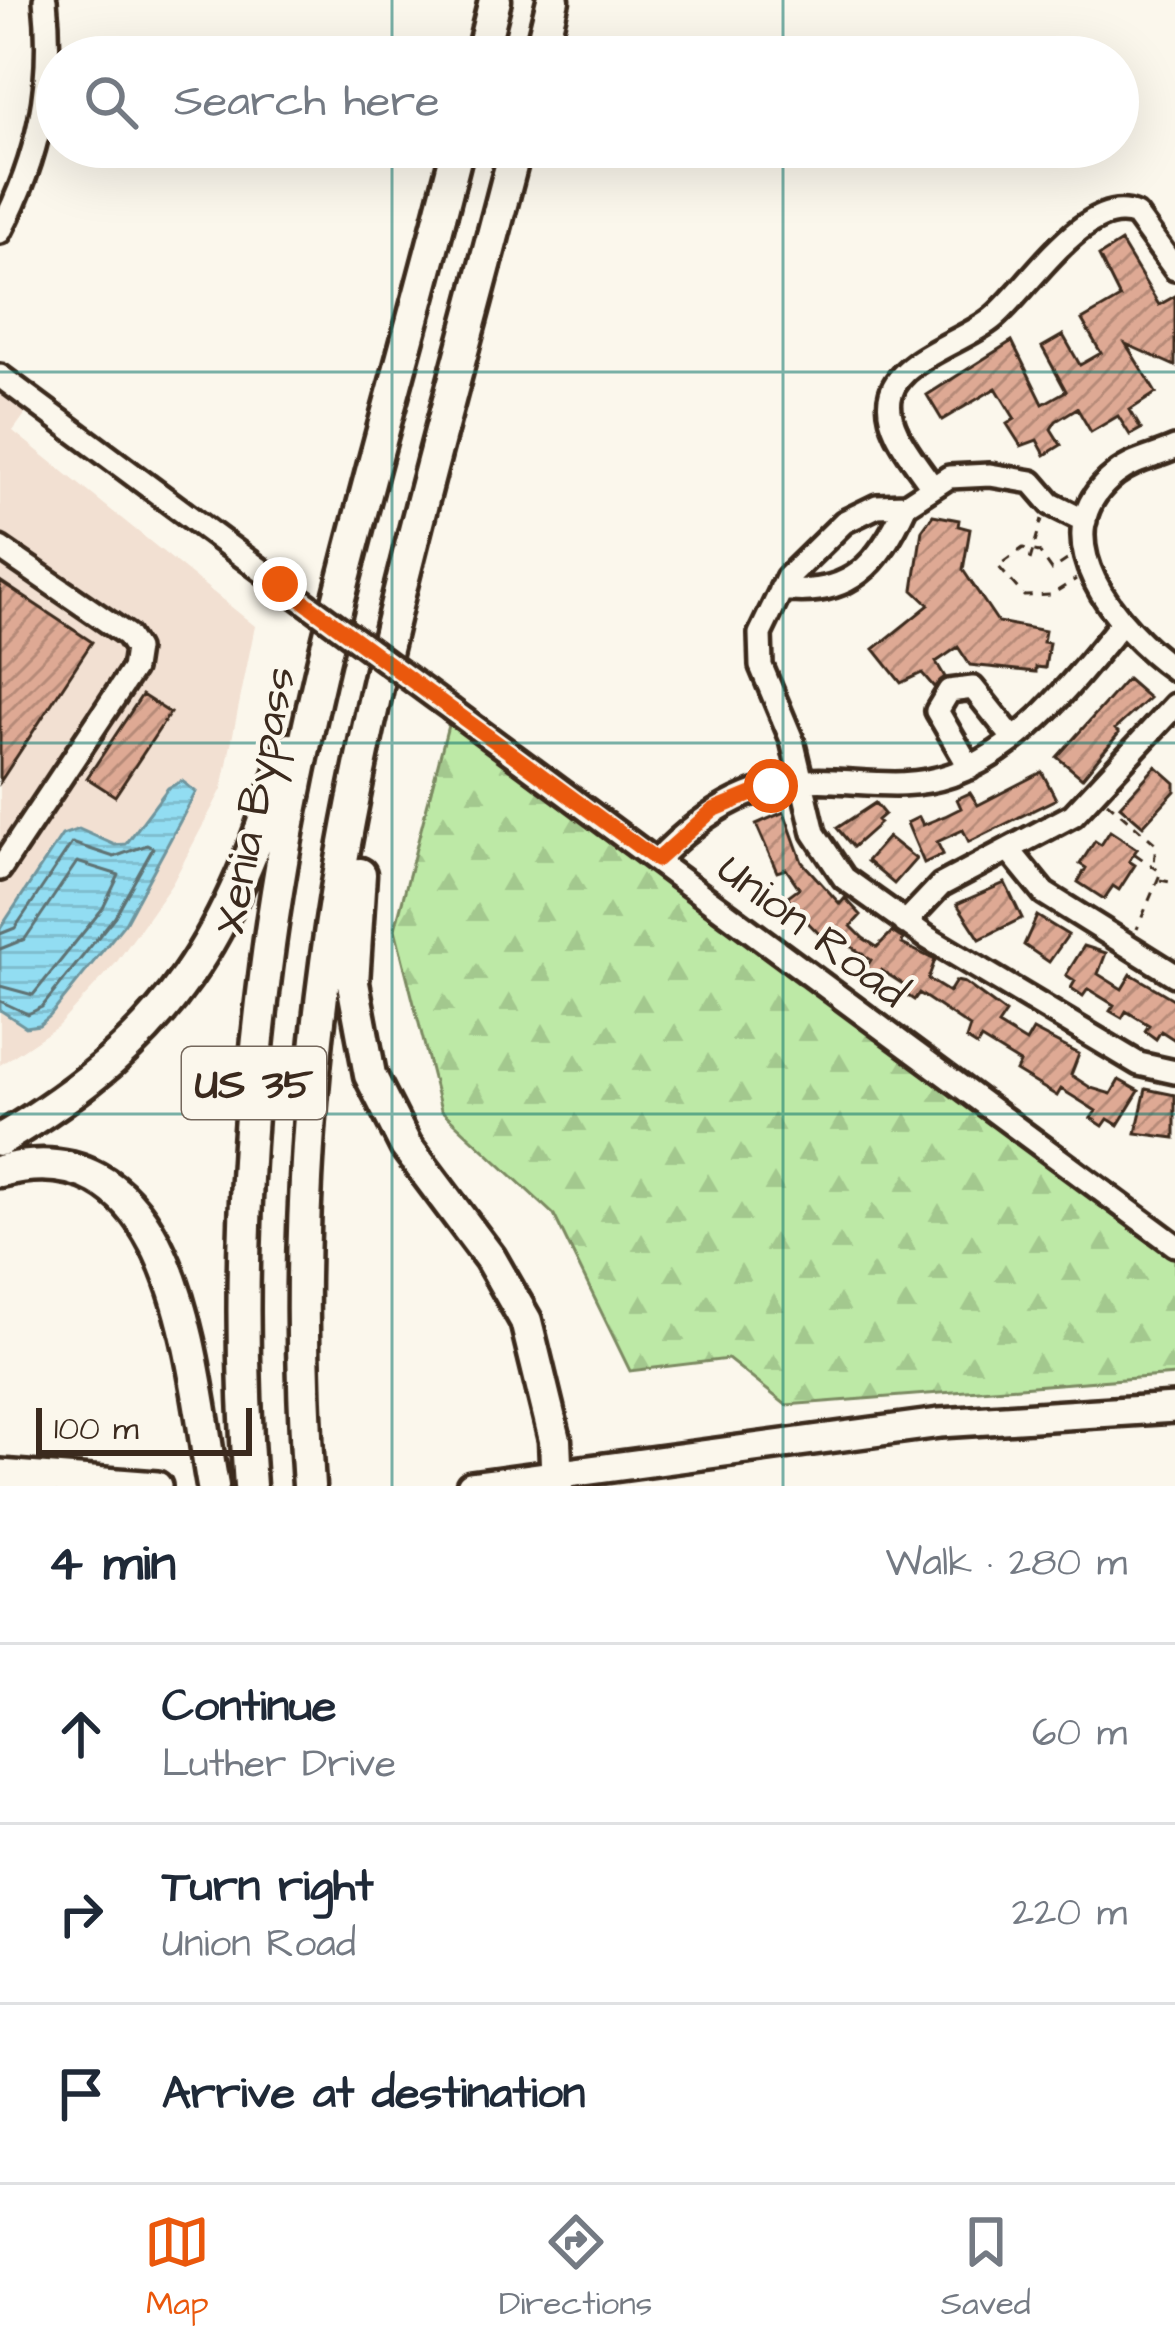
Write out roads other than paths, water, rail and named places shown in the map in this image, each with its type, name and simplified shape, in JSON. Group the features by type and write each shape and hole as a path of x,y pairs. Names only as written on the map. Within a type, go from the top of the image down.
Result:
{"highway":[{"path":"486,36 495,0"},
{"path":"544,36 553,0"},
{"name":"Xenia Bypass","path":"250,1486 244,1329 250,1127 273,926 320,686 453,168"},
{"name":"US 35","path":"309,1486 303,1268 311,1095 337,890 367,737 511,168"},
{"path":"0,1141 60,1105 120,1058 188,981 231,907 300,710 320,686"},
{"path":"367,737 373,788 353,946 355,1006 364,1054 406,1146 490,1258 526,1321 540,1363 558,1482"},
{"path":"0,1171 49,1167 91,1179 128,1204 151,1231 182,1313 213,1486"}],"main road":[{"path":"471,1486 558,1482 940,1423 1175,1408"},
{"path":"0,1474 157,1486"}],"street":[{"path":"45,0 46,36"},
{"path":"0,232 36,148"},
{"path":"931,485 890,415 889,399 905,373 979,330 1079,229 1113,211 1136,215 1175,268"},
{"name":"Union Road","path":"0,376 1175,1245"},
{"path":"1175,448 1117,473 1098,493 1085,520 1090,573 1120,625 1175,670"},
{"path":"781,589 831,590 847,582 885,549 905,505 949,477 990,475 1032,482 1048,500 1085,520"},
{"path":"905,505 877,506 844,521 812,548 781,589 760,634 761,666 792,740 808,819 828,858 856,890 1139,1064 1175,1072"},
{"path":"0,548 127,635 136,649 133,669 0,869"},
{"path":"657,860 698,820 733,799 802,781 898,786 970,768 1013,739 1120,625"},
{"path":"970,768 941,724 938,711 949,692 973,688 1013,739"},
{"path":"905,923 941,886 1056,826 1096,794 1175,705"},
{"path":"1009,850 1044,893 1175,974"}],"water":[{"path":"182,781 196,792 125,923 39,1025 26,1027 0,1010 0,929 62,835 79,829 115,845 126,844 168,788"}]}
